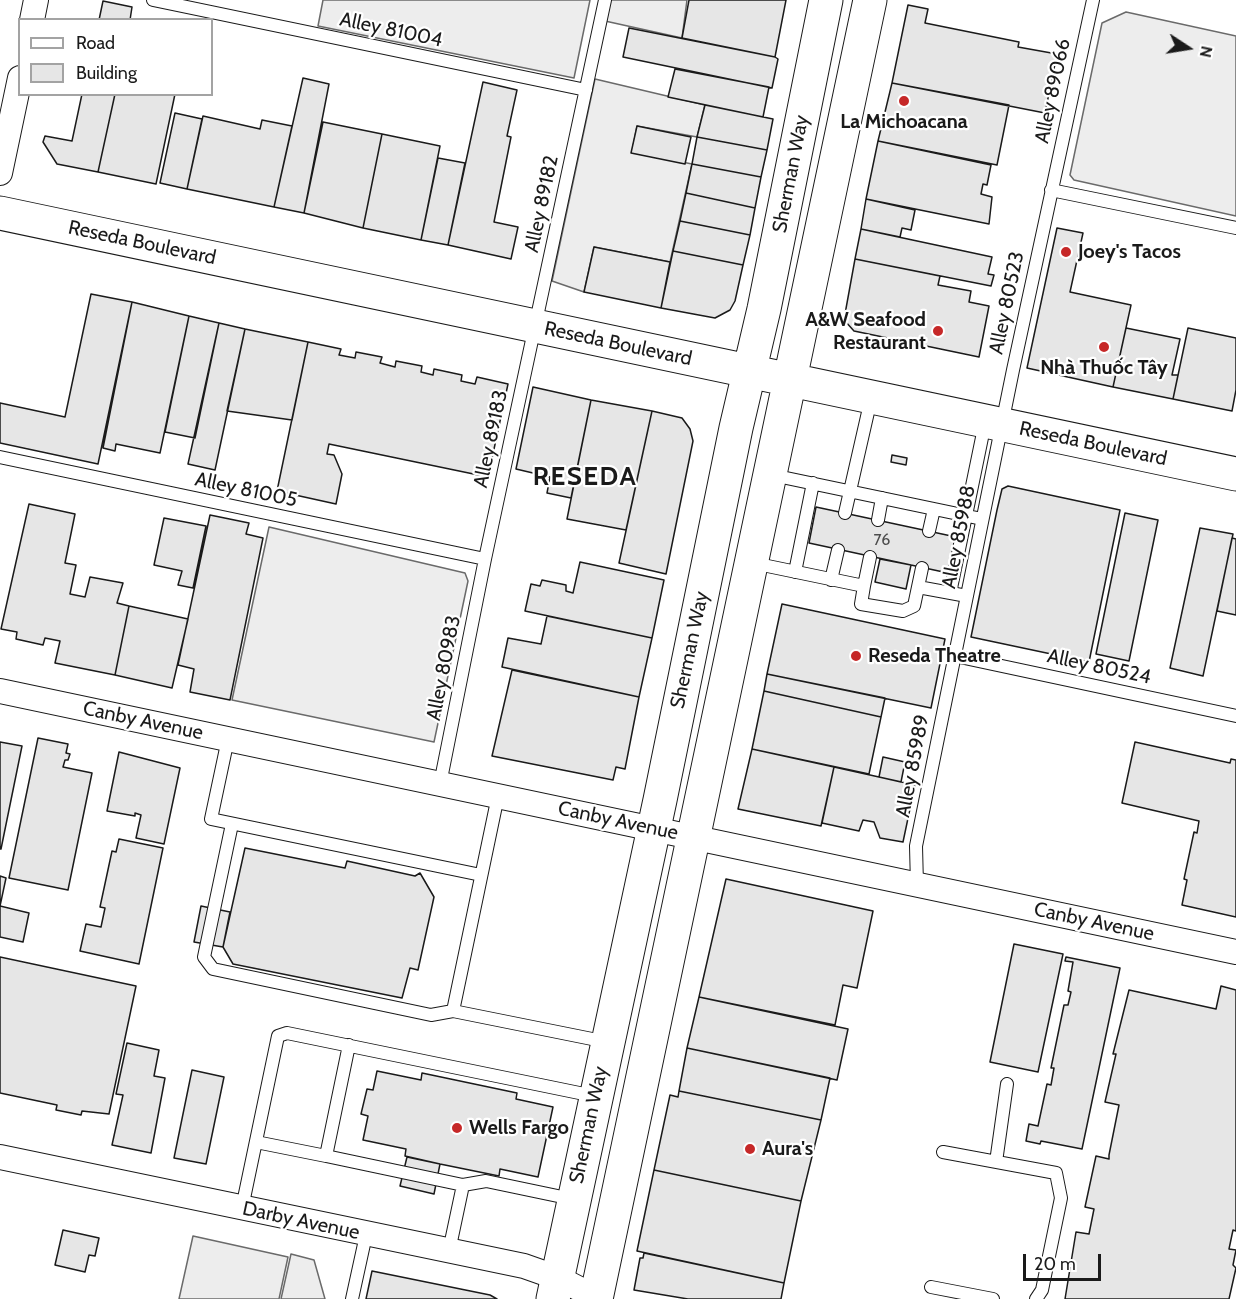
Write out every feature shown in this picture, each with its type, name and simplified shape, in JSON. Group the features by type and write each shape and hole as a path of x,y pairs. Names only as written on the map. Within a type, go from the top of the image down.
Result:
{"main road":[{"name":"Sherman Way","path":"555,1289 654,828 826,0"},
{"name":"Sherman Way","path":"597,1299 870,0"},
{"name":"Reseda Boulevard","path":"0,213 1236,474"}],"street":[{"path":"32,18 36,0"},
{"path":"0,173 18,88"},
{"name":"Canby Avenue","path":"0,692 1236,952"},
{"name":"Darby Avenue","path":"0,1157 366,1235 524,1266 555,1289 597,1299"}],"lane":[{"name":"Alley 81004","path":"153,0 586,90"},
{"name":"Alley 89182","path":"536,327 605,0"},
{"name":"Alley 89066","path":"1051,190 1093,0"},
{"path":"1051,190 1236,228"},
{"name":"Alley 80523","path":"993,423 1051,190"},
{"name":"Alley 89183","path":"485,559 536,327"},
{"path":"845,513 871,398"},
{"path":"950,593 967,515 993,423"},
{"name":"Alley 85988","path":"955,656 982,519 993,423"},
{"name":"Alley 81005","path":"0,457 485,559"},
{"path":"770,475 982,519"},
{"path":"795,572 813,483"},
{"path":"878,520 882,498"},
{"path":"929,531 934,509"},
{"path":"831,579 838,550"},
{"path":"870,557 861,604 903,611 914,606 922,568"},
{"name":"Alley 80983","path":"440,784 485,559"},
{"path":"752,563 864,586"},
{"path":"918,587 967,596"},
{"name":"Alley 80524","path":"955,656 1236,716"},
{"name":"Alley 85989","path":"917,885 916,846 955,656"},
{"path":"228,739 211,819 481,875"},
{"path":"453,1011 498,796"},
{"path":"232,824 204,957 213,969 431,1015 453,1011 607,1042"},
{"path":"242,1208 278,1036 287,1033 595,1097"},
{"path":"326,1156 349,1045"},
{"path":"996,1162 1007,1084"},
{"path":"256,1142 463,1185 486,1181 574,1199"},
{"path":"943,1152 1056,1173 1061,1198 1042,1290 1036,1299"},
{"path":"448,1251 463,1185"},
{"path":"352,1299 366,1235"},
{"path":"931,1287 993,1299"}],"shaded area":[{"path":"323,0 590,0 574,78 318,26"},
{"path":"610,0 687,0 682,38 605,21"},
{"path":"1126,12 1236,36 1236,216 1074,180 1070,175 1102,23"},
{"path":"595,79 705,105 697,137 637,126 632,152 692,164 670,262 594,247 584,292 552,281"},
{"path":"269,527 465,573 468,581 434,742 232,700"},
{"path":"193,1236 288,1257 279,1299 179,1299"},
{"path":"291,1254 314,1260 325,1299 281,1299"}],"building":[{"path":"689,0 786,0 775,57 682,38"},
{"path":"103,1 132,7 130,18 99,18"},
{"path":"908,5 928,9 925,23 1019,42 1018,47 1057,54 1045,113 892,83"},
{"path":"629,28 775,57 778,59 772,88 623,57"},
{"path":"675,69 769,87 763,117 668,97"},
{"path":"303,78 329,84 304,213 274,207"},
{"path":"483,82 517,90 507,136 511,137 494,222 518,227 511,259 448,245"},
{"path":"892,83 1009,105 997,165 878,141"},
{"path":"82,96 115,96 98,172 57,164 43,142 45,136 72,141"},
{"path":"115,96 175,96 156,184 98,172"},
{"path":"705,105 773,119 767,150 697,137"},
{"path":"175,113 202,119 187,189 160,183"},
{"path":"203,116 260,129 262,120 292,126 274,207 187,189"},
{"path":"323,122 382,134 363,228 304,213"},
{"path":"637,126 691,137 685,164 631,153"},
{"path":"382,134 440,146 421,240 363,228"},
{"path":"697,137 767,150 761,177 692,164"},
{"path":"878,141 991,165 987,185 983,184 981,194 992,197 989,224 866,199"},
{"path":"438,158 465,163 448,245 421,240"},
{"path":"692,164 761,177 755,208 686,193"},
{"path":"686,193 755,208 750,235 680,221"},
{"path":"866,199 915,210 911,230 902,228 900,237 861,229"},
{"path":"680,221 750,235 743,265 673,251"},
{"path":"1057,228 1083,233 1070,292 1131,305 1113,387 1027,368"},
{"path":"861,229 992,257 988,274 994,275 991,286 855,259"},
{"path":"594,247 670,262 661,308 584,292"},
{"path":"673,251 743,265 735,301 730,310 715,318 661,308"},
{"path":"855,259 940,276 938,285 971,291 969,302 989,306 979,357 854,331 845,321 845,314"},
{"path":"91,294 132,302 98,464 0,443 0,403 65,417"},
{"path":"132,302 189,316 160,453 116,444 115,451 103,448"},
{"path":"189,316 219,323 195,438 165,432"},
{"path":"219,323 245,329 215,470 188,464"},
{"path":"1126,328 1180,339 1172,375 1178,375 1173,399 1113,387"},
{"path":"1188,328 1236,338 1236,390 1232,411 1173,399"},
{"path":"245,329 308,342 292,420 227,411"},
{"path":"308,342 341,349 339,355 355,358 356,352 382,357 380,363 395,367 396,361 422,366 421,372 433,375 434,369 462,375 461,381 475,384 477,377 508,384 488,477 329,444 327,454 334,455 342,474 336,504 277,491"},
{"path":"533,387 591,400 571,498 547,493 550,477 516,469"},
{"path":"591,400 652,411 626,530 567,519"},
{"path":"652,411 682,418 690,429 693,441 666,574 619,563"},
{"path":"892,455 907,458 906,465 891,462"},
{"path":"1008,486 1120,510 1089,662 971,637 1002,489"},
{"path":"29,504 75,514 65,563 76,565 70,594 85,597 90,577 123,583 117,603 129,606 115,675 55,663 60,641 45,638 43,645 16,639 17,632 1,629"},
{"path":"816,507 956,537 948,573 809,543"},
{"path":"1125,513 1158,520 1129,661 1096,654"},
{"path":"210,515 249,523 246,534 263,538 230,700 190,692 194,669 178,665"},
{"path":"164,518 206,526 193,588 178,585 182,571 154,565"},
{"path":"1200,528 1233,534 1203,676 1170,668"},
{"path":"1232,538 1236,539 1236,615 1217,611"},
{"path":"880,559 911,565 906,589 875,582"},
{"path":"580,562 664,580 652,638 525,611 531,584 540,586 542,580 566,585 566,591 573,593"},
{"name":"Reseda Theatre","path":"782,604 945,639 931,708 767,674"},
{"path":"129,606 188,619 172,688 115,675"},
{"path":"547,616 652,638 639,697 502,667 508,638 541,644"},
{"path":"512,670 639,697 625,769 616,767 613,780 492,756"},
{"path":"767,674 885,698 881,717 764,691"},
{"path":"764,691 881,717 869,774 752,749"},
{"path":"38,738 68,744 66,753 70,754 63,767 92,773 68,890 9,878"},
{"path":"0,742 22,746 1,849 0,849"},
{"path":"1135,742 1230,763 1231,759 1236,760 1236,917 1182,905 1187,880 1184,879 1194,832 1197,833 1199,821 1122,803"},
{"path":"752,749 834,767 821,826 738,809"},
{"path":"119,752 180,768 164,844 136,838 141,815 107,811"},
{"path":"883,757 905,762 901,782 879,777"},
{"path":"834,767 915,785 903,842 880,838 874,822 863,820 859,831 822,823"},
{"path":"119,839 163,848 139,964 80,951 86,924 101,927 105,908 100,907 112,851 116,852"},
{"path":"245,848 345,868 347,861 415,876 420,873 434,897 418,970 410,968 402,998 233,964 223,947"},
{"path":"0,876 6,878 0,906"},
{"path":"726,879 873,911 857,988 843,985 835,1025 699,997"},
{"path":"0,906 29,913 23,942 0,937"},
{"path":"201,906 230,912 223,947 194,942"},
{"path":"1014,944 1063,954 1038,1072 990,1062"},
{"path":"0,957 136,986 109,1114 82,1111 81,1115 56,1110 57,1105 0,1093"},
{"path":"1066,957 1120,968 1082,1149 1041,1141 1040,1144 1026,1141 1029,1124 1038,1126 1047,1084 1051,1085 1054,1068 1051,1068 1064,1005 1068,1005 1071,992 1068,991 1073,962 1065,961"},
{"path":"1221,986 1236,990 1236,1231 1233,1230 1229,1249 1236,1250 1233,1265 1236,1268 1229,1299 1065,1299 1076,1232 1089,1234 1094,1209 1085,1207 1096,1156 1109,1159 1119,1105 1105,1102 1116,1054 1113,1054 1129,990 1216,1009"},
{"path":"699,997 848,1029 837,1080 687,1048"},
{"path":"127,1043 159,1050 154,1076 165,1078 151,1153 112,1145 123,1095 116,1094"},
{"path":"687,1048 830,1078 821,1120 679,1091"},
{"path":"192,1070 224,1077 206,1164 174,1158"},
{"name":"Wells Fargo","path":"377,1071 421,1080 422,1073 517,1093 516,1099 553,1107 538,1177 500,1169 499,1176 440,1164 405,1156 406,1149 363,1140 368,1116 361,1114 367,1089 373,1090"},
{"path":"679,1091 821,1120 801,1201 654,1170 670,1095 678,1097"},
{"path":"407,1157 440,1164 434,1194 400,1186"},
{"path":"654,1170 801,1201 784,1283 637,1251"},
{"path":"63,1230 99,1238 95,1256 89,1255 85,1272 55,1265"},
{"path":"644,1253 784,1283 781,1299 688,1299 634,1290 640,1258 643,1258"},
{"path":"372,1271 490,1295 497,1299 366,1299"}],"place":[{"name":"La Michoacana","path":"904,101"},
{"name":"Joey's Tacos","path":"1066,252"},
{"name":"A&W Seafood Restaurant","path":"938,331"},
{"name":"Nhà Thuốc Tây","path":"1104,347"},
{"name":"Reseda Theatre","path":"856,656"},
{"name":"Wells Fargo","path":"457,1128"},
{"name":"Aura's","path":"750,1149"}],"district":[{"name":"RESEDA","path":"585,477"}]}
